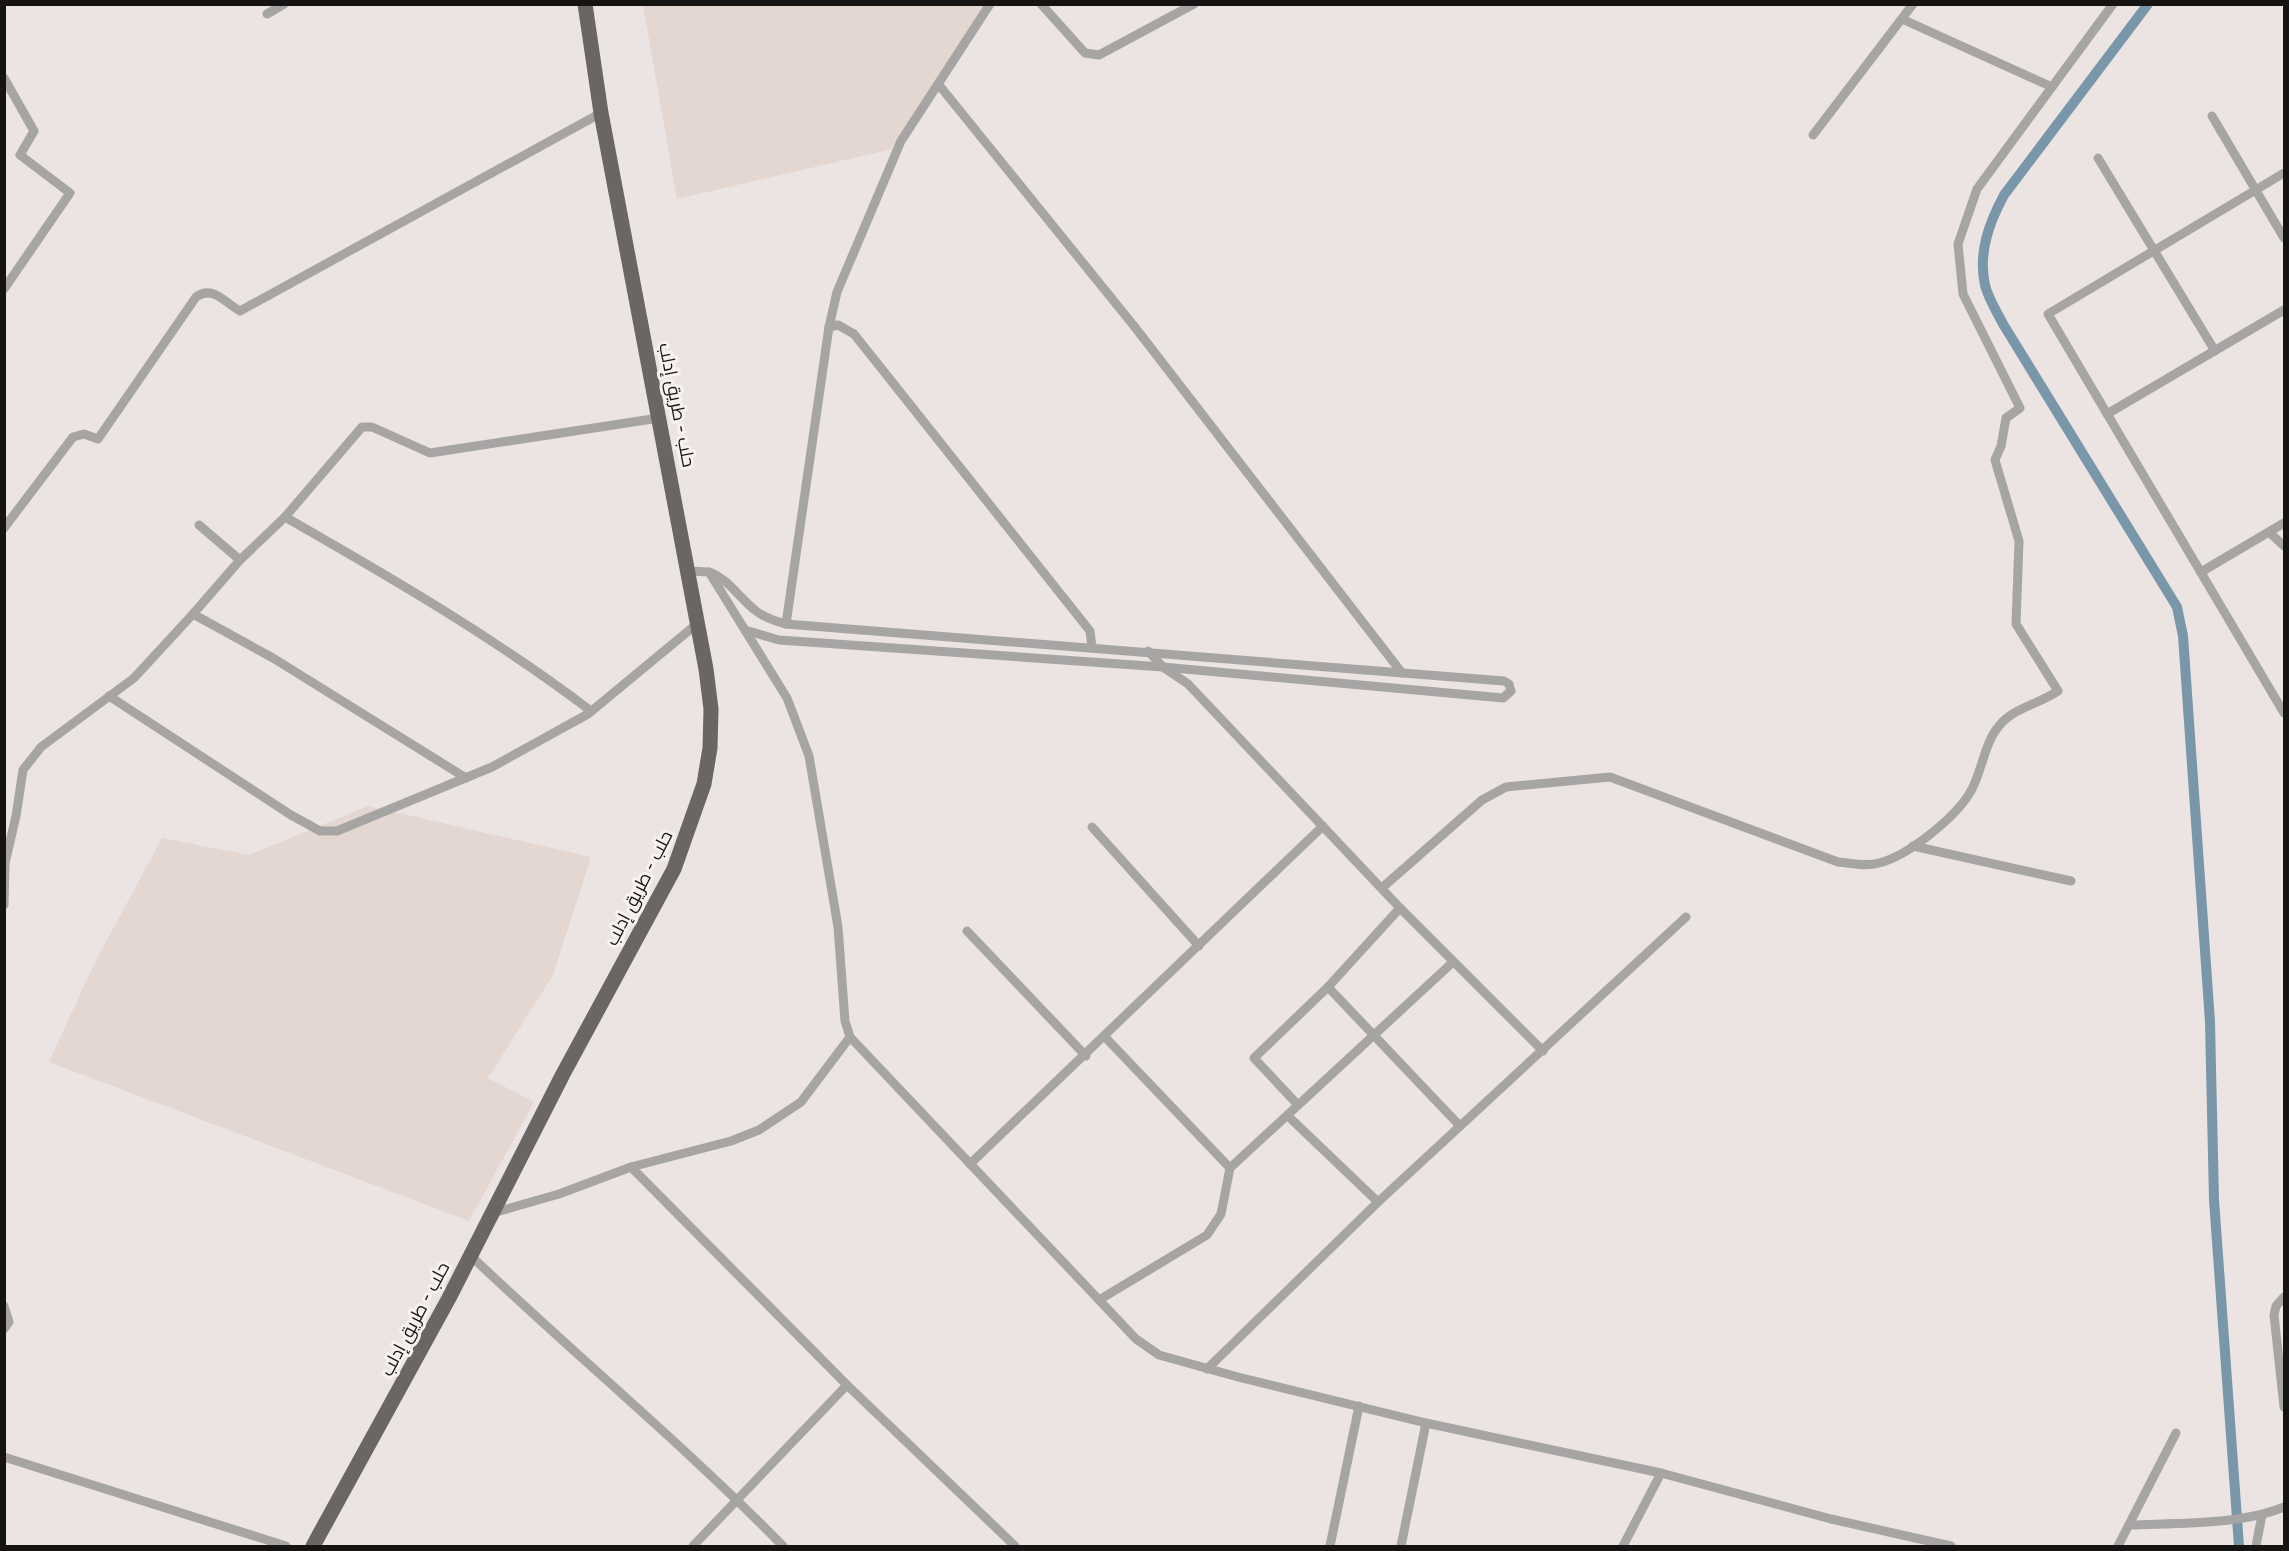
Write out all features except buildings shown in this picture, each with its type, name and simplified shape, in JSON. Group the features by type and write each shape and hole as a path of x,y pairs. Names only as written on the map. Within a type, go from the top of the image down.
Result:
{"highway":[{"name":"حلب - طريق إدلب","path":"313,1546 471,1256 563,1074 674,869 692,825 704,784 710,748 711,710 698,622 601,113 585,4"}],"street":[{"path":"267,14 284,4"},
{"path":"786,624 829,327 837,292 895,155 990,4"},
{"path":"1041,4 1085,53 1091,56 1099,55 1194,4"},
{"path":"1813,135 1913,4"},
{"path":"1383,887 1482,800 1506,788 1610,777 1838,862 1878,864 1913,846 1963,804 1972,789 1996,728 2008,715 2043,702 2058,691 2016,624 2019,541 1995,460 2001,446 2007,418 2020,408 1963,294 1958,244 1977,189 2113,4"},
{"path":"1902,19 2052,87"},
{"path":"4,78 34,131 20,155 70,193 4,289"},
{"path":"939,85 1134,326 1402,673"},
{"path":"4,528 73,437 84,434 98,440 196,297 207,291 213,292 240,311 601,113"},
{"path":"2212,116 2284,238"},
{"path":"2098,158 2215,351"},
{"path":"2284,173 2048,314 2284,712"},
{"path":"2107,414 2284,310"},
{"path":"829,327 838,325 854,334 1090,631 1092,647"},
{"path":"4,905 5,863 16,816 23,770 41,747 109,696 155,657 240,560 285,517 362,427 372,427 430,453 659,418"},
{"path":"285,517 463,622 541,673 591,711"},
{"path":"2201,572 2284,523"},
{"path":"200,525 240,560"},
{"path":"2269,532 2284,546"},
{"path":"689,572 709,572 720,576 754,610 766,618 786,624 1504,681 1510,686 1511,691 1503,698 1163,667 779,640 745,630"},
{"path":"709,572 787,698 809,756 838,927 845,1021 850,1037 1136,1339 1159,1355 1208,1369 1426,1423 1661,1473 1832,1519 1951,1546"},
{"path":"194,614 273,658 466,778"},
{"path":"109,696 320,831 337,831 492,767 591,711 698,622"},
{"path":"1148,651 1163,667 1188,684 1383,887 1400,908 1543,1051"},
{"path":"970,1164 1086,1056 1323,826"},
{"path":"1092,827 1199,946"},
{"path":"1913,846 2071,881"},
{"path":"1298,1105 1254,1058 1328,987 1400,908"},
{"path":"1208,1369 1378,1202 1686,917"},
{"path":"967,931 1086,1056"},
{"path":"1099,1300 1207,1235 1221,1214 1230,1168 1453,962"},
{"path":"1328,987 1460,1126"},
{"path":"493,1213 559,1194 631,1167 731,1141 781,1118 801,1102 850,1037"},
{"path":"1105,1037 1230,1168"},
{"path":"1288,1116 1378,1202"},
{"path":"631,1167 847,1385 1015,1546"},
{"path":"471,1256 554,1335 737,1499 783,1546"},
{"path":"2284,1298 2276,1306 2274,1315 2284,1407"},
{"path":"4,1306 9,1322 4,1329"},
{"path":"693,1546 847,1385"},
{"path":"1330,1546 1359,1406"},
{"path":"1401,1546 1426,1423"},
{"path":"2118,1546 2176,1433"},
{"path":"4,1457 286,1546"},
{"path":"1623,1546 1661,1473"},
{"path":"2130,1525 2207,1521 2258,1515 2284,1508"},
{"path":"2256,1546 2258,1515"}],"shaded area":[{"path":"643,5 987,5 892,149 677,199"},
{"path":"368,806 591,857 553,975 488,1078 534,1102 469,1221 49,1062 94,964 162,838 249,855"}],"waterway":[{"path":"2148,4 2004,195 1986,238 1983,273 1988,295 2003,324 2177,607 2183,636 2210,1022 2214,1200 2239,1546"}]}
